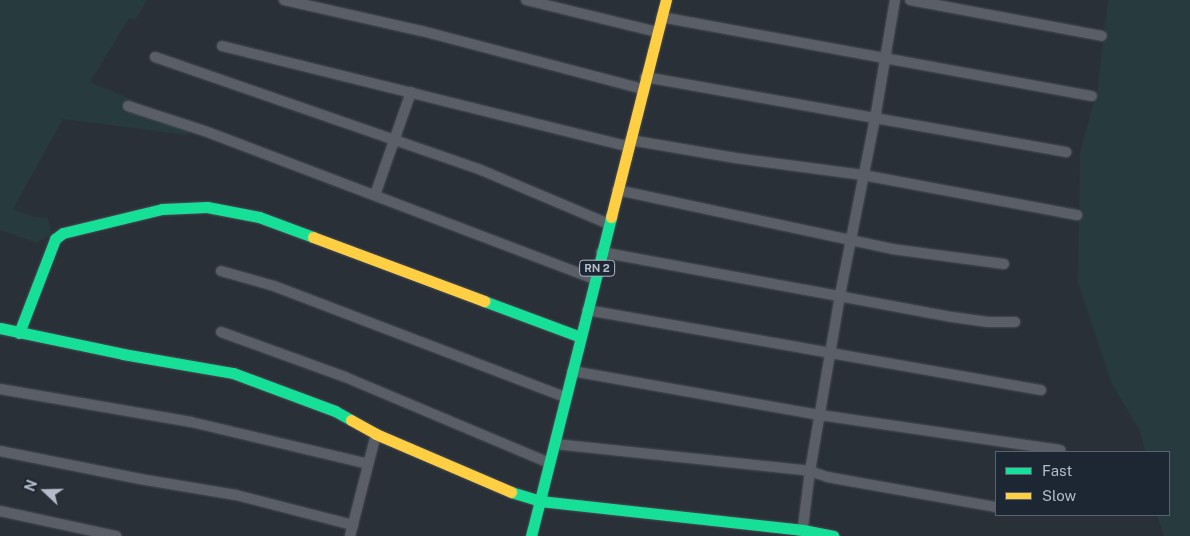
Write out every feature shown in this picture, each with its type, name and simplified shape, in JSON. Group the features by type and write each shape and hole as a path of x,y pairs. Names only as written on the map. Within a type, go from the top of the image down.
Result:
{"main road":[{"name":"RN 2","path":"531,536 588,310 594,279 666,0"},
{"path":"18,333 39,284 54,239 63,232 162,209 207,207 259,217 581,337"},
{"path":"0,328 233,373 335,411 376,434 508,491 540,501 833,536"}],"street":[{"path":"284,0 644,83 874,119 1066,152"},
{"path":"526,0 657,32"},
{"path":"802,533 810,471 840,295 886,58 894,0"},
{"path":"910,0 1102,36"},
{"path":"662,17 1092,96"},
{"path":"222,46 629,143 864,175 1077,215"},
{"path":"155,57 264,97 481,170 609,224"},
{"path":"375,195 411,92"},
{"path":"128,106 210,133 594,279"},
{"path":"617,190 892,249 1004,264"},
{"path":"601,252 952,317 988,322 1015,322"},
{"path":"220,271 274,286 565,398"},
{"path":"588,310 1041,390"},
{"path":"220,332 345,377 550,462"},
{"path":"572,371 820,415 1060,450"},
{"path":"0,389 191,422 368,464"},
{"path":"350,536 376,434"},
{"path":"555,444 810,471 827,477 995,507"},
{"path":"0,451 140,479 236,495 352,525"},
{"path":"0,511 116,536"}],"green space":[{"path":"0,0 147,0 135,20 129,18 90,82 156,110 193,120 187,135 63,119 13,209 34,217 48,218 51,234 37,243 0,230"},
{"path":"1108,0 1190,0 1190,536 1164,536 1157,516 1170,516 1170,451 1145,451 1140,431 1112,384 1078,282 1080,153 1098,86"}],"traffic: fast":[{"path":"19,333 55,239 63,233 162,209 207,207 259,217 313,237"},
{"path":"531,536 611,217"},
{"path":"484,301 581,337"},
{"path":"0,328 123,354 233,373 335,411 351,420"},
{"path":"511,492 540,501 803,530 833,536"}],"traffic: slow":[{"path":"611,217 666,0"},
{"path":"313,237 484,301"},
{"path":"351,420 376,434 511,492"}]}
